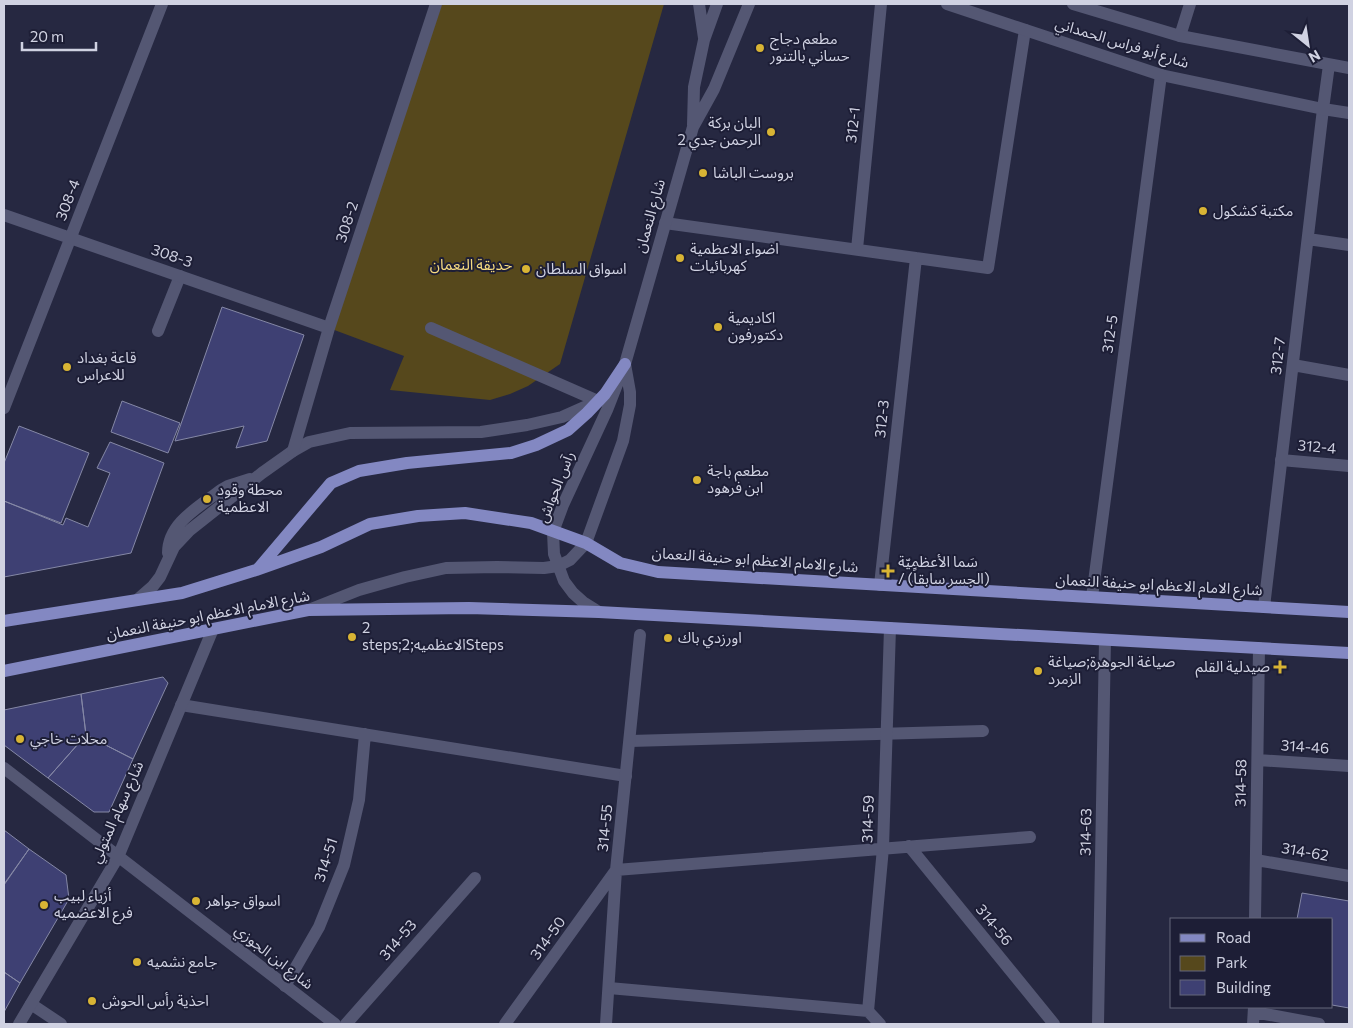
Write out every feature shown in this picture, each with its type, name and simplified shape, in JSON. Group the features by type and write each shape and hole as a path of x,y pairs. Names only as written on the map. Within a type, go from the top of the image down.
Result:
{"main road":[{"path":"256,570 331,482 359,471 407,462 511,453 536,445 568,430 598,401 625,364"},
{"name":"شارع الامام الاعظم ابو حنيفة النعمان","path":"4,621 182,593 321,547 370,524 418,516 465,513 531,523 586,543 620,562 658,572 1349,612"},
{"name":"شارع الامام الاعظم ابو حنيفة النعمان","path":"4,671 308,610 469,608 599,612 1349,653"}],"street":[{"name":"308-4","path":"4,408 162,4"},
{"name":"308-2","path":"293,451 329,328 436,4"},
{"path":"699,4 704,40"},
{"name":"شارع النعمان","path":"693,127 694,87 704,40 716,4"},
{"name":"شارع النعمان","path":"586,543 628,423 630,392 625,364 693,127 714,89 749,4"},
{"name":"312-1","path":"857,249 881,4"},
{"name":"شارع أبو فراس الحمداني","path":"947,4 1161,75 1349,113"},
{"name":"شارع أبو فراس الحمداني","path":"1073,4 1180,36 1349,68"},
{"path":"1180,36 1190,4"},
{"path":"665,223 988,268 1025,30"},
{"name":"312-7","path":"1264,607 1329,65"},
{"name":"312-5","path":"1092,597 1161,75"},
{"name":"308-3","path":"4,215 329,328"},
{"path":"1308,239 1349,245"},
{"name":"312-3","path":"880,585 916,258"},
{"path":"158,331 180,276"},
{"path":"431,328 598,401"},
{"name":"رآس الحواش","path":"599,612 583,602 564,581 554,554 554,532 563,506 607,410 625,364"},
{"path":"1293,366 1349,375"},
{"path":"137,600 160,578 174,547 190,530 257,477 309,442 350,434 481,432 528,426 562,417 598,401"},
{"name":"312-4","path":"1282,460 1349,466"},
{"path":"308,610 359,590 446,568 544,568 558,566 570,560 586,543"},
{"name":"314-59","path":"868,1011 883,848 890,628"},
{"name":"شارع سهام المتولي","path":"19,1024 118,857 213,629"},
{"name":"314-55","path":"606,1024 616,870 640,635"},
{"name":"314-63","path":"1098,1024 1105,640"},
{"name":"314-58","path":"1255,918 1260,648"},
{"path":"181,705 626,776"},
{"path":"630,741 983,731"},
{"name":"314-51","path":"285,986 319,926 344,865 359,800 365,734"},
{"name":"314-46","path":"1258,760 1349,766"},
{"name":"شارع ابن الجوزي","path":"4,768 335,1024"},
{"path":"616,870 1030,837"},
{"name":"314-56","path":"908,846 1054,1024"},
{"name":"314-62","path":"1256,860 1349,876"},
{"name":"314-50","path":"505,1024 616,870"},
{"name":"314-53","path":"346,1024 475,878"},
{"path":"609,988 868,1011 880,1024"},
{"path":"31,1004 61,1024"},
{"path":"1254,1014 1319,1024"}],"green space":[{"name":"حديقة النعمان","path":"442,4 664,4 560,364 528,386 490,400 390,390 404,356 329,328"}],"building":[{"path":"222,307 304,335 267,441 236,448 244,426 175,441"},
{"path":"122,401 180,423 168,453 111,432"},
{"path":"19,426 89,453 61,523 4,501 4,463"},
{"path":"110,442 164,463 131,553 4,577 4,501 63,525 66,518 88,527 110,473 97,468"},
{"path":"163,677 168,683 133,759 86,735 81,694"},
{"path":"81,694 86,735 48,778 4,745 4,710"},
{"path":"86,735 133,759 109,812 94,812 48,778"},
{"path":"4,830 29,849 4,884"},
{"path":"29,849 66,875 69,899 20,983 4,972 4,885"},
{"path":"1302,893 1349,901 1349,1008 1333,1005 1333,918 1297,918"},
{"path":"4,972 20,983 4,1012"}],"place":[{"name":"مطعم دجاج حساني بالتنور","path":"760,48"},
{"name":"البان بركة الرحمن جدي 2","path":"771,132"},
{"name":"بروست الباشا","path":"703,173"},
{"name":"مكتبة كشكول","path":"1203,211"},
{"name":"اضواء الاعظمية كهربائيات","path":"680,258"},
{"name":"اسواق السلطان","path":"526,269"},
{"name":"اكاديمية دكتورفون","path":"718,327"},
{"name":"قاعة بغداد للاعراس","path":"67,367"},
{"name":"مطعم باجة ابن فرهود","path":"697,480"},
{"name":"محطة وقود الاعظمية","path":"207,499"},
{"name":"سَما الأعظميّة / (الجسر سابقاً)","path":"888,571"},
{"name":"2 steps;الاعظميه;2Steps","path":"352,637"},
{"name":"اورزدي باك","path":"668,638"},
{"name":"صيدلية القلم","path":"1280,667"},
{"name":"صياغة الجوهرة;صياغة الزمرد","path":"1038,671"},
{"name":"محلات خاجي","path":"20,739"},
{"name":"اسواق جواهر","path":"196,901"},
{"name":"أزياء لبيب فرع الاعضميه","path":"44,905"},
{"name":"جامع نشميه","path":"137,962"},
{"name":"احذية رأس الحوش","path":"92,1001"}]}
